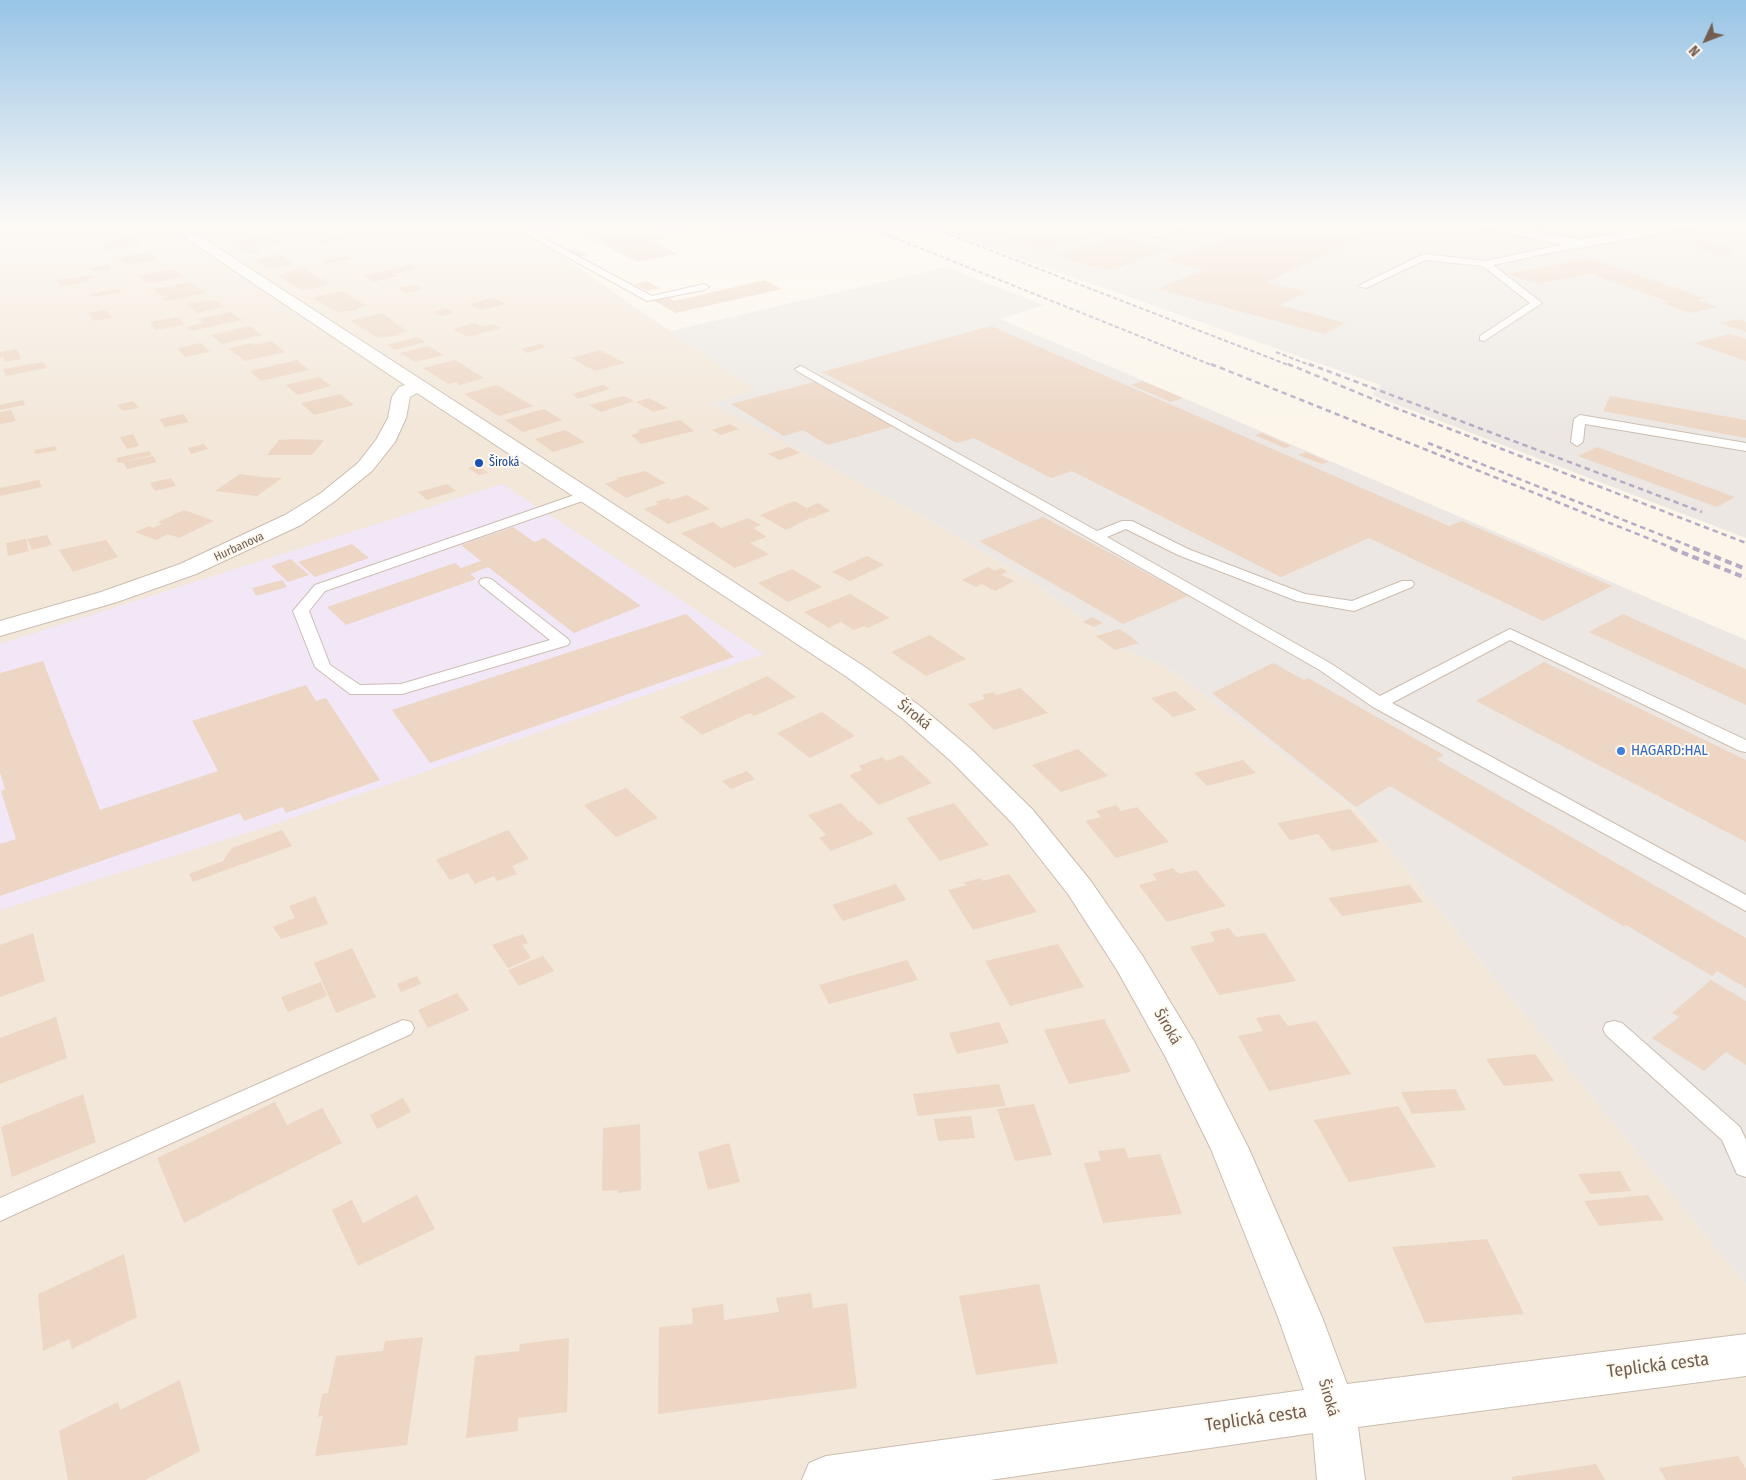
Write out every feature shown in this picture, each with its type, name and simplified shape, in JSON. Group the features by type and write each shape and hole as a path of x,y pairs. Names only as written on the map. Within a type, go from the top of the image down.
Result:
{"street":[{"name":"Široká","path":"275,291 848,666 911,712 962,756 1023,817 1080,887 1125,955 1182,1053 1230,1149 1263,1223 1333,1408 1341,1480"},
{"name":"Hurbanova","path":"0,629 109,597 188,569 258,538 293,520 328,497 365,467 385,442 397,418 405,391 420,385"},
{"name":"Teplická cesta","path":"826,1480 1333,1408 1746,1354"}],"lane":[{"path":"636,291 651,299 686,291"},
{"path":"1484,338 1536,303 1521,291"},
{"path":"801,369 1324,666 1379,702 1746,904"},
{"path":"1577,442 1580,419 1746,447"},
{"path":"486,582 562,642 402,689 356,690 323,667 301,610 320,588 586,495"},
{"path":"1097,536 1126,524 1183,552 1302,598 1354,606 1407,584"},
{"path":"1379,702 1510,634 1746,747"},
{"path":"0,1210 403,1028"},
{"path":"1614,1029 1731,1134 1746,1166"}],"shaded area":[{"path":"0,291 612,291 755,390 712,403 924,517 1030,580 1124,650 1165,666 1357,810 1746,1285 1746,1480 0,1480"},
{"path":"842,291 1008,291 1044,305 1000,319 1746,640 1746,1285 1357,810 1165,666 1124,650 1030,580 924,517 711,403 755,390 670,331"},
{"path":"1112,291 1746,291 1746,538 1372,395 1381,385"},
{"path":"502,484 764,654 266,827 0,910 0,644"}],"building":[{"path":"107,291 121,292 91,297 89,294"},
{"path":"156,291 203,291 206,293 167,301 163,298 168,297 166,295 162,296"},
{"path":"342,291 367,306 356,308 358,310 337,312 313,298"},
{"path":"717,291 773,291 676,313 654,301 668,297 674,301"},
{"path":"1165,291 1307,292 1280,305 1346,323 1324,334"},
{"path":"1638,291 1685,291 1705,298 1697,300 1718,307 1691,313 1663,303 1669,302"},
{"path":"493,298 506,304 481,310 469,304"},
{"path":"215,300 224,307 197,313 187,304"},
{"path":"447,309 454,313 441,316 434,312"},
{"path":"105,310 113,318 93,321 88,313"},
{"path":"231,312 242,320 191,331 186,327 204,323 198,319"},
{"path":"382,313 407,331 398,334 400,335 378,338 350,321"},
{"path":"178,317 185,325 155,330 150,322"},
{"path":"1738,319 1746,322 1746,332 1720,323"},
{"path":"475,323 482,327 493,324 501,328 468,337 453,329"},
{"path":"250,326 262,335 222,344 211,335"},
{"path":"991,326 1449,526 1462,521 1612,586 1543,621 1369,538 1281,577 1072,471 1051,478 974,438 957,443 822,372"},
{"path":"1730,334 1746,339 1746,361 1694,343"},
{"path":"417,337 425,342 395,350 387,345"},
{"path":"272,341 285,352 245,361 228,348 252,343 255,345"},
{"path":"201,343 210,352 185,357 177,348"},
{"path":"540,344 546,347 527,353 521,349"},
{"path":"428,346 444,355 415,362 400,353"},
{"path":"17,349 21,359 5,362 3,357 0,358 0,352"},
{"path":"600,350 625,363 595,371 571,358"},
{"path":"297,360 309,370 261,381 250,371"},
{"path":"455,360 484,378 460,385 456,382 448,384 423,368"},
{"path":"43,362 47,368 6,376 3,369"},
{"path":"319,377 331,386 298,395 285,385"},
{"path":"1142,381 1183,398 1171,402 1131,385"},
{"path":"814,382 894,426 828,445 803,430 784,436 731,404"},
{"path":"497,385 533,406 499,416 464,394"},
{"path":"603,385 610,389 578,399 572,394"},
{"path":"340,394 354,405 314,415 301,403"},
{"path":"624,396 634,401 601,412 589,405"},
{"path":"1610,396 1746,420 1746,438 1603,411"},
{"path":"649,398 668,408 654,412 635,402"},
{"path":"23,400 25,405 0,410 0,405"},
{"path":"133,401 139,408 123,411 117,405"},
{"path":"544,409 562,420 523,432 505,420"},
{"path":"11,410 16,421 0,424 0,412"},
{"path":"183,414 189,422 165,427 159,419"},
{"path":"680,420 694,431 641,444 631,435 640,432 637,430"},
{"path":"730,424 739,429 721,435 712,430"},
{"path":"565,430 585,442 553,452 535,439"},
{"path":"1262,433 1291,446 1285,448 1255,435"},
{"path":"133,434 139,446 127,449 120,437"},
{"path":"279,440 324,440 312,455 267,455"},
{"path":"204,444 208,449 191,454 188,448"},
{"path":"55,446 57,450 35,454 34,450"},
{"path":"789,447 800,453 780,460 768,454"},
{"path":"1597,447 1735,497 1717,507 1578,456"},
{"path":"149,451 152,455 118,463 116,458"},
{"path":"1306,452 1329,462 1322,464 1298,455"},
{"path":"153,456 157,462 127,469 123,462"},
{"path":"477,465 488,473 479,475 468,468"},
{"path":"645,471 666,483 626,498 605,484 619,479 616,478"},
{"path":"240,474 282,478 257,496 215,491"},
{"path":"171,478 176,486 155,491 150,483"},
{"path":"39,480 42,487 0,496 0,488"},
{"path":"447,484 456,491 427,500 418,492"},
{"path":"687,495 710,509 668,524 644,509 659,504 655,502"},
{"path":"794,501 807,508 818,503 830,511 814,517 817,518 810,518 786,530 760,515"},
{"path":"184,510 214,521 179,538 168,534 156,540 135,532 149,526 153,528 162,524 158,522"},
{"path":"1043,517 1188,596 1123,624 979,541"},
{"path":"748,518 761,525 753,528 767,537 750,543 769,554 735,568 681,533 713,522 721,528"},
{"path":"513,527 534,542 544,538 641,606 574,633 488,567 470,574 476,579 346,625 327,607 455,563 461,568 481,561 461,545"},
{"path":"47,535 52,545 32,550 27,539"},
{"path":"26,539 29,551 8,556 6,543"},
{"path":"106,540 118,557 73,572 59,550"},
{"path":"352,544 369,558 315,577 298,562"},
{"path":"867,556 884,565 850,581 832,572"},
{"path":"291,559 309,575 288,582 271,566"},
{"path":"988,567 995,571 1001,568 1007,571 1001,575 1014,581 995,591 982,584 976,587 962,580"},
{"path":"792,569 822,587 788,602 758,583"},
{"path":"282,580 287,587 256,596 252,588"},
{"path":"850,594 890,618 867,628 864,626 854,630 841,622 829,628 804,612"},
{"path":"686,614 734,657 430,763 392,710"},
{"path":"1623,614 1746,669 1746,705 1589,632"},
{"path":"1092,617 1103,623 1094,627 1083,622"},
{"path":"1120,629 1139,643 1115,650 1096,636"},
{"path":"930,635 966,659 926,676 891,652"},
{"path":"43,661 100,810 218,771 192,721 306,685 316,701 326,698 380,780 286,813 283,807 244,821 240,813 0,896 0,844 16,839 1,791 5,789 0,772 0,673"},
{"path":"1544,662 1746,760 1746,842 1476,701"},
{"path":"1273,663 1304,680 1308,678 1444,755 1436,759 1746,938 1746,988 1717,971 1712,976 1626,925 1623,926 1390,786 1356,807 1212,693"},
{"path":"767,676 796,697 754,716 750,713 702,735 680,717"},
{"path":"1020,688 1048,713 994,730 968,704 985,699 982,695 993,692 997,695"},
{"path":"1175,691 1197,710 1173,717 1151,698"},
{"path":"822,712 855,736 810,758 777,733"},
{"path":"1078,749 1108,776 1061,792 1032,765"},
{"path":"902,755 932,783 879,805 849,775 862,770 859,766 882,757 887,761"},
{"path":"1243,760 1256,773 1207,786 1194,773"},
{"path":"747,771 755,779 731,789 722,781"},
{"path":"626,788 658,818 616,837 584,805"},
{"path":"841,803 859,822 861,821 874,834 831,851 819,838 826,835 808,815"},
{"path":"954,803 989,845 940,861 906,818"},
{"path":"1116,805 1121,811 1137,807 1169,842 1116,858 1085,821 1101,817 1096,811"},
{"path":"1350,809 1379,842 1332,851 1318,834 1290,840 1277,823"},
{"path":"282,830 292,846 193,882 189,874 223,861 232,848"},
{"path":"508,830 529,859 512,866 517,874 497,881 494,876 475,884 468,873 450,880 436,860"},
{"path":"1173,868 1179,874 1196,870 1226,906 1167,922 1139,885 1157,880 1152,874"},
{"path":"1009,874 1037,912 973,930 948,890 968,885 963,883 980,878 983,881"},
{"path":"896,884 906,900 843,921 832,905"},
{"path":"1410,885 1423,902 1342,916 1328,898"},
{"path":"315,896 328,924 281,939 273,927 295,918 289,906"},
{"path":"1229,928 1236,937 1265,933 1296,981 1219,995 1190,947 1215,941 1210,932"},
{"path":"33,933 45,981 0,997 0,945"},
{"path":"523,934 528,943 522,945 531,958 508,968 492,945"},
{"path":"1058,944 1084,987 1010,1006 985,961"},
{"path":"352,948 376,997 336,1013 314,963"},
{"path":"543,956 554,971 519,986 508,970"},
{"path":"907,960 918,980 829,1004 819,985"},
{"path":"417,976 421,984 401,992 397,984"},
{"path":"1711,980 1746,1001 1746,1065 1726,1052 1704,1071 1652,1038 1679,1017 1672,1013"},
{"path":"321,982 327,996 288,1012 281,997"},
{"path":"457,993 469,1010 428,1028 418,1010"},
{"path":"1279,1014 1288,1026 1316,1021 1351,1074 1269,1091 1238,1036 1263,1031 1256,1018"},
{"path":"56,1017 67,1058 0,1084 0,1038"},
{"path":"1104,1019 1131,1072 1069,1084 1044,1030"},
{"path":"999,1022 1009,1043 957,1054 949,1033"},
{"path":"1535,1054 1554,1081 1504,1086 1486,1059"},
{"path":"999,1084 1006,1106 918,1116 913,1094"},
{"path":"1455,1089 1466,1110 1412,1114 1401,1092"},
{"path":"83,1094 96,1142 12,1177 1,1127"},
{"path":"403,1098 411,1112 377,1129 370,1115"},
{"path":"275,1102 287,1125 322,1108 342,1143 184,1223 157,1158"},
{"path":"1034,1104 1052,1155 1015,1161 997,1109"},
{"path":"1398,1106 1436,1167 1349,1182 1314,1120"},
{"path":"971,1116 975,1138 938,1141 934,1119"},
{"path":"640,1124 641,1190 618,1193 618,1190 602,1191 603,1128"},
{"path":"729,1143 740,1182 708,1190 698,1152"},
{"path":"1125,1148 1128,1158 1160,1154 1182,1214 1103,1223 1084,1163 1101,1161 1098,1151"},
{"path":"1620,1171 1631,1191 1590,1194 1578,1174"},
{"path":"417,1195 435,1229 358,1266 332,1210 352,1200 363,1223"},
{"path":"1648,1195 1664,1220 1599,1226 1584,1201"},
{"path":"1487,1239 1524,1314 1425,1323 1392,1247"},
{"path":"124,1254 137,1317 72,1349 69,1339 43,1351 38,1294"},
{"path":"1039,1284 1058,1363 976,1375 959,1296"},
{"path":"811,1293 813,1308 847,1303 857,1388 658,1414 659,1327 693,1324 692,1308 723,1304 724,1320 779,1312 776,1298"},
{"path":"423,1337 407,1445 315,1456 323,1416 318,1417 322,1394 328,1393 336,1356 383,1351 385,1341"},
{"path":"569,1338 567,1412 518,1418 518,1431 466,1438 475,1356 519,1351 520,1344"},
{"path":"180,1380 200,1451 145,1480 68,1480 59,1431 118,1402 120,1410"},
{"path":"1738,1456 1746,1469 1746,1480 1666,1480 1659,1468"},
{"path":"1596,1464 1605,1480 1513,1480 1511,1477"}],"railway":[{"path":"1027,291 1214,366"},
{"path":"1096,291 1291,366"},
{"path":"1276,352 1312,366"},
{"path":"1211,364 1675,549"},
{"path":"1288,364 1385,404 1746,543"},
{"path":"1309,364 1702,512"},
{"path":"1428,443 1697,549"},
{"path":"1671,548 1746,578"},
{"path":"1693,548 1746,569"}],"place":[{"name":"Široká","path":"479,463"},
{"name":"HAGARD:HAL","path":"1621,751"}]}
